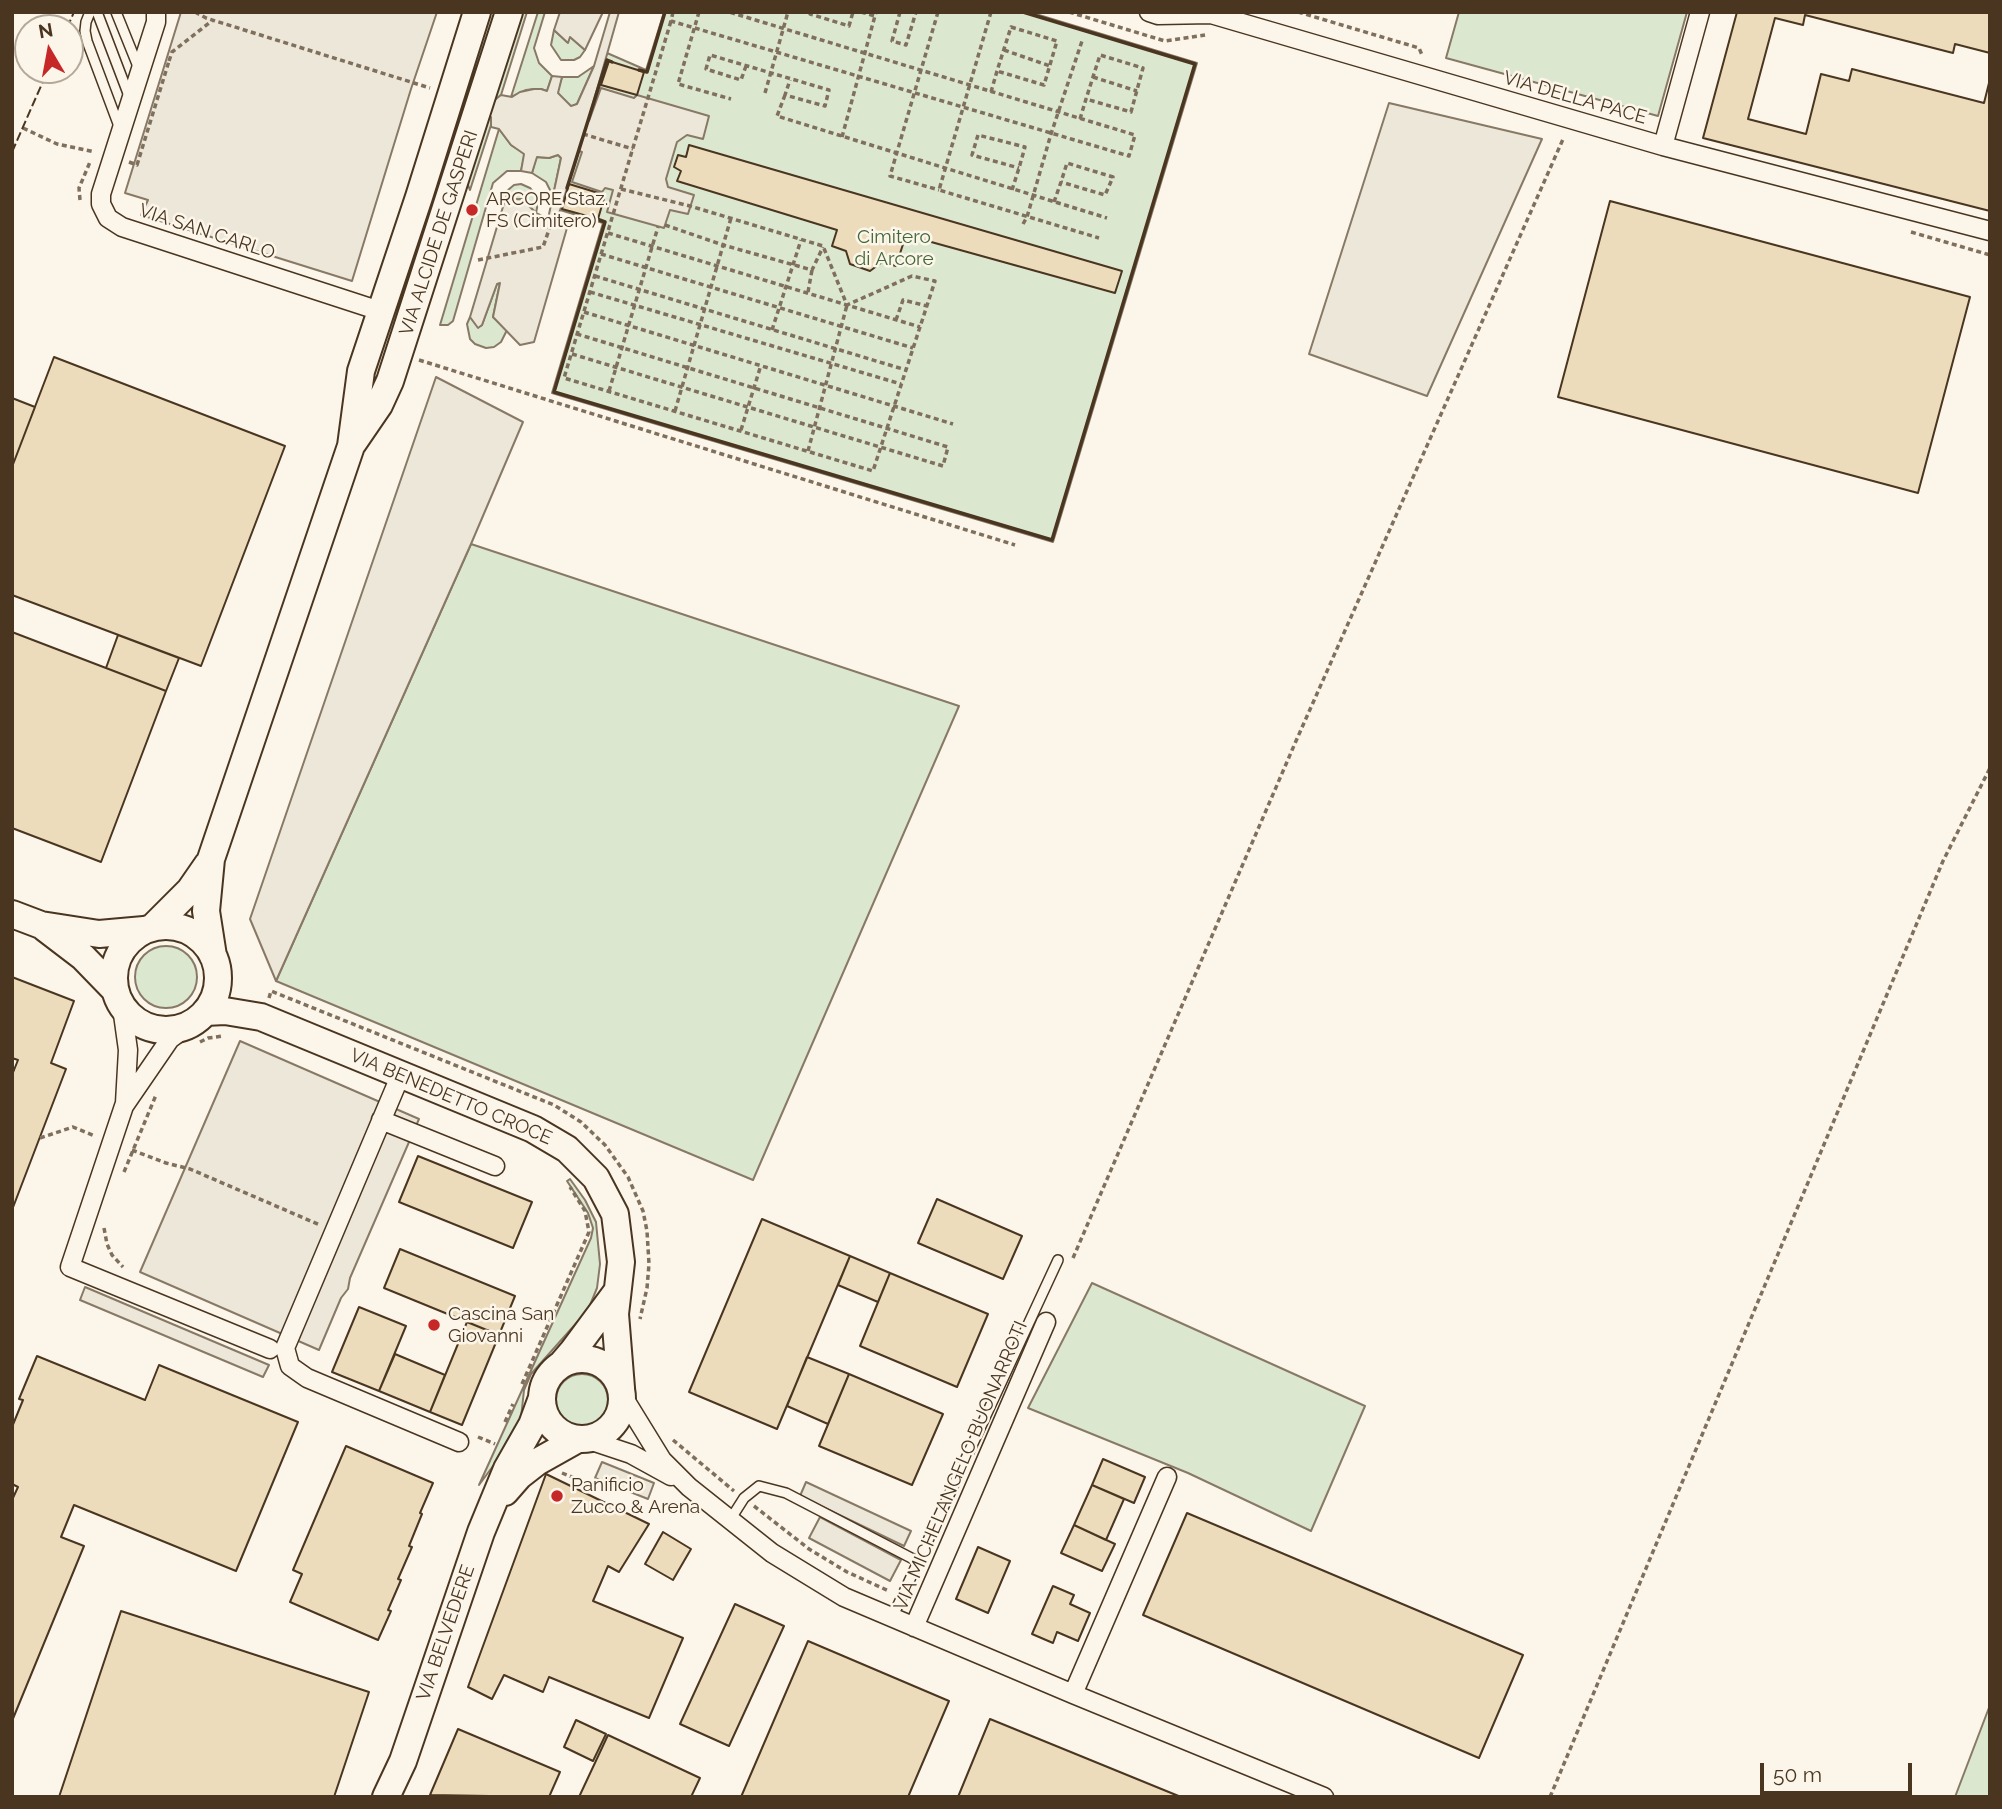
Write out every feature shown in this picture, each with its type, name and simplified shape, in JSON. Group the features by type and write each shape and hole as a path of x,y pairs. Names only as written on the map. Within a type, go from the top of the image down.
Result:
{"street":[{"name":"VIA SAN CARLO","path":"156,12 156,22 100,199 105,214 112,222 122,227 395,316"},
{"name":"VIA ALCIDE DE GASPERI","path":"351,446 379,405 400,353 395,316 416,206 477,12"},
{"name":"VIA ALCIDE DE GASPERI","path":"215,962 206,911 211,859 351,446 361,371 395,316 509,12"},
{"name":"VIA DELLA PACE","path":"1149,12 1158,15 1211,14 1663,146 1990,231"},
{"path":"1663,146 1700,12"},
{"name":"VIA ALCIDE DE GASPERI","path":"148,929 190,890 211,859"},
{"path":"12,914 41,925 99,934 162,926 180,928 203,941 215,962 218,986 212,1003 198,1018 170,1039 124,1106"},
{"path":"41,925 83,957 137,1021 148,1027 173,1030 198,1018"},
{"path":"148,929 125,945 116,961 113,979 128,1050 124,1106 70,1267 270,1349"},
{"name":"VIA BENEDETTO CROCE","path":"215,962 236,993 261,1017"},
{"name":"VIA BENEDETTO CROCE","path":"198,1018 225,1011 261,1017 533,1129 567,1149 596,1178 615,1214 621,1262 616,1293 615,1338 621,1391"},
{"path":"401,1074 285,1348 290,1366 307,1378 459,1442"},
{"path":"382,1120 495,1166"},
{"name":"VIA BENEDETTO CROCE","path":"561,1365 616,1293"},
{"name":"VIA MICHELANGELO BUONARROTI","path":"914,1627 1046,1322"},
{"path":"577,1359 597,1362 612,1372 621,1391 620,1414 612,1426 599,1436 582,1439 562,1434 545,1416 542,1398 547,1378 561,1365 577,1359"},
{"name":"VIA MICHELANGELO BUONARROTI","path":"621,1391 662,1460 689,1487 772,1553 844,1597 1324,1797"},
{"name":"VIA BELVEDERE","path":"386,1797 403,1761 481,1532 507,1469 532,1425 542,1398"},
{"name":"VIA MICHELANGELO BUONARROTI","path":"582,1439 631,1454 689,1487"},
{"name":"VIA BELVEDERE","path":"493,1507 527,1469 560,1448 582,1439"},
{"path":"1073,1694 1167,1477"},
{"name":"VIA BELVEDERE","path":"398,1797 403,1761"}],"lane":[{"path":"90,12 85,31 87,41 121,131"},
{"path":"97,12 131,100"},
{"path":"116,12 140,73"},
{"path":"892,1618 1058,1260"},
{"path":"730,1520 744,1498 760,1486 786,1493 917,1561"}],"path":[{"path":"195,12 212,20 433,89"},
{"path":"673,12 564,378 873,471 935,281 912,276 847,305"},
{"path":"699,12 678,84 731,99"},
{"path":"671,21 1129,156 1135,135 729,12"},
{"path":"765,93 788,12"},
{"path":"810,12 849,26 853,12"},
{"path":"842,137 875,14 861,12"},
{"path":"900,12 892,41 906,45 916,12"},
{"path":"938,12 890,176 1099,238"},
{"path":"939,190 991,12"},
{"path":"1298,12 1419,48 1422,55 1418,74"},
{"path":"146,54 169,61 172,52 212,20"},
{"path":"991,92 997,71 1011,27 1057,41 1044,86 997,71"},
{"path":"1023,224 1082,41"},
{"path":"1004,50 1050,66"},
{"path":"746,66 741,80 706,69 710,55 830,90 825,106 785,95"},
{"path":"1080,119 1086,99 1100,55 1143,68 1131,112 1086,99"},
{"path":"1093,77 1137,91"},
{"path":"789,80 777,116 1107,218"},
{"path":"1072,1261 1296,741 1572,119"},
{"path":"23,128 57,144"},
{"path":"583,134 633,149"},
{"path":"1012,190 1026,147 978,135 972,155 1019,168"},
{"path":"80,201 79,188 83,176 97,153"},
{"path":"1054,202 1067,163 1113,177 1105,195 1061,182"},
{"path":"621,189 690,206 823,246"},
{"path":"675,411 731,218"},
{"path":"478,260 543,247 552,221"},
{"path":"665,225 812,271"},
{"path":"609,391 658,227"},
{"path":"608,233 920,327"},
{"path":"772,330 801,240"},
{"path":"807,293 812,271 823,246"},
{"path":"808,451 847,305 823,246"},
{"path":"601,254 913,348"},
{"path":"595,276 906,370"},
{"path":"590,292 901,384"},
{"path":"896,320 903,300 927,306"},
{"path":"584,312 953,425"},
{"path":"571,354 943,466 948,447 577,334"},
{"path":"400,353 1015,545"},
{"path":"741,431 761,365"},
{"path":"1550,1797 1943,861 1990,768"},
{"path":"190,1170 335,1230"}],"green space":[{"path":"487,12 501,12 476,91 464,88"},
{"path":"517,12 527,12 501,95 496,99 491,97"},
{"path":"538,12 545,12 534,48 539,63 552,76 547,91 526,90 511,97"},
{"name":"Cimitero di Arcore","path":"664,12 1029,12 1197,63 1053,542 552,393 603,223 560,210 607,53 646,70"},
{"path":"1459,12 1687,12 1658,116 1446,58"},
{"path":"554,30 567,42 569,36 585,50 580,57 561,60 551,45"},
{"path":"594,66 577,104 571,107 557,93 562,77 578,77"},
{"path":"484,113 491,117 492,122 470,190 464,176"},
{"path":"499,129 511,145 525,154 521,171 507,171 493,183 453,321 448,325 440,325"},
{"path":"558,155 561,158 553,196 546,182 532,173 536,157 549,158"},
{"path":"521,184 536,195 536,213 522,199 505,200 508,190"},
{"path":"500,283 493,317 507,330 501,342 486,348 470,339 467,324 470,317 478,327 482,325 497,284"},
{"path":"471,544 959,706 753,1180 276,981"},
{"path":"166,946 188,955 197,977 188,999 166,1008 144,999 135,977 144,955"},
{"path":"570,1179 596,1222 600,1264 597,1288 588,1310 531,1374 524,1390 521,1418 499,1458 479,1485 591,1238 593,1228 588,1213 567,1181"},
{"path":"1092,1283 1365,1406 1311,1531 1188,1473 1028,1408"},
{"path":"582,1374 592,1376 600,1382 606,1390 606,1410 600,1418 592,1424 582,1426 572,1424 564,1418 558,1410 556,1400 558,1390 564,1382 572,1376"},
{"path":"1990,1705 1990,1797 1955,1797"}],"shaded area":[{"path":"181,12 437,12 352,281 141,215 148,200 125,193"},
{"path":"560,12 603,12 585,50 570,37 568,43 554,30"},
{"path":"610,12 619,12 588,121 601,88 634,98 637,95 709,116 703,139 687,135 677,142 666,179 668,187 694,195 688,214 670,210 664,228 607,212 613,190 605,188 602,192 572,182 582,152 579,151 556,223 567,228 534,342 520,345 493,317 500,283 497,284 482,325 478,328 470,317 505,200 522,199 536,213 548,219 561,158 558,155 549,158 537,157 532,173 521,171 524,154 511,145 499,129 491,127 491,117 484,113 491,97 512,97 534,89 547,91 552,76 562,77 558,93 571,106 577,104 594,66"},
{"path":"1389,103 1542,139 1427,396 1309,354"},
{"path":"436,377 523,422 276,981 250,919"},
{"path":"240,1041 419,1119 350,1278 348,1289 341,1298 319,1350 140,1272"},
{"path":"85,1287 269,1365 263,1377 80,1300"},
{"path":"602,1462 654,1483 648,1499 595,1478"},
{"path":"806,1482 911,1531 904,1546 800,1496"},
{"path":"820,1517 901,1560 890,1581 809,1538"}],"building":[{"path":"1737,12 1990,12 1990,53 1955,44 1953,53 1805,15 1803,25 1775,18 1748,119 1806,134 1821,74 1849,81 1852,69 1984,103 1990,79 1990,211 1703,138"},
{"path":"609,61 644,72 637,95 601,85"},
{"path":"689,145 1122,271 1115,293 906,235 896,266 882,262 870,271 850,264 846,251 832,246 837,230 677,181 681,171 674,167 678,155 686,157"},
{"path":"569,184 605,195 598,219 562,209"},
{"path":"1610,201 1970,297 1918,493 1558,397"},
{"path":"54,357 285,446 201,666 12,595 12,467"},
{"path":"12,398 35,407 12,467"},
{"path":"12,632 166,691 101,862 12,828"},
{"path":"118,635 179,658 166,691 106,668"},
{"path":"12,977 74,1001 51,1063 66,1069 12,1210 12,1075 18,1060 12,1058"},
{"path":"418,1156 532,1202 513,1248 399,1202"},
{"path":"937,1199 1022,1236 1003,1279 918,1243"},
{"path":"762,1219 850,1256 777,1429 689,1392"},
{"path":"400,1249 515,1296 499,1335 384,1288"},
{"path":"850,1256 890,1273 878,1302 838,1285"},
{"path":"890,1273 988,1314 957,1387 860,1346"},
{"path":"359,1307 406,1326 379,1391 332,1372"},
{"path":"467,1322 499,1335 462,1425 430,1412"},
{"path":"395,1354 445,1375 430,1412 379,1391"},
{"path":"37,1356 145,1400 159,1365 298,1422 236,1571 74,1505 61,1537 84,1546 12,1721 12,1500 18,1487 12,1484 12,1427 23,1400 19,1399"},
{"path":"807,1357 849,1374 828,1424 787,1406"},
{"path":"849,1374 943,1414 912,1485 819,1446"},
{"path":"346,1446 433,1483 409,1546 412,1547 398,1579 401,1580 388,1610 391,1611 378,1640 290,1602 302,1574 293,1570"},
{"path":"1103,1459 1145,1477 1134,1503 1092,1485"},
{"path":"546,1474 649,1524 619,1572 608,1566 593,1601 683,1638 649,1718 549,1677 543,1692 504,1675 492,1699 468,1687"},
{"path":"1092,1485 1124,1499 1106,1540 1074,1525"},
{"path":"1187,1513 1523,1655 1479,1758 1143,1615"},
{"path":"1074,1525 1115,1544 1102,1571 1061,1553"},
{"path":"663,1532 691,1549 673,1580 645,1564"},
{"path":"978,1547 1010,1561 988,1613 956,1599"},
{"path":"1053,1586 1074,1595 1070,1604 1090,1613 1078,1641 1057,1632 1053,1643 1032,1634"},
{"path":"735,1604 784,1626 729,1746 680,1724"},
{"path":"121,1611 369,1692 334,1797 59,1797"},
{"path":"808,1641 949,1701 908,1797 741,1797"},
{"path":"990,1719 1181,1797 958,1797"},
{"path":"576,1720 606,1734 593,1761 564,1747"},
{"path":"458,1729 560,1772 549,1797 430,1795"},
{"path":"608,1735 700,1778 691,1797 579,1797"}],"fence":[{"path":"12,152 42,84"}],"wall":[{"path":"639,70 647,72 665,12"},
{"path":"594,218 605,222 554,392 1052,540 1195,64 1023,12"},
{"path":"567,188 607,60 612,62"}],"place":[{"name":"ARCORE Staz. FS (Cimitero)","path":"472,210"},
{"name":"Cascina San Giovanni","path":"434,1325"},
{"name":"Panificio Zucco & Arena","path":"557,1496"}]}
